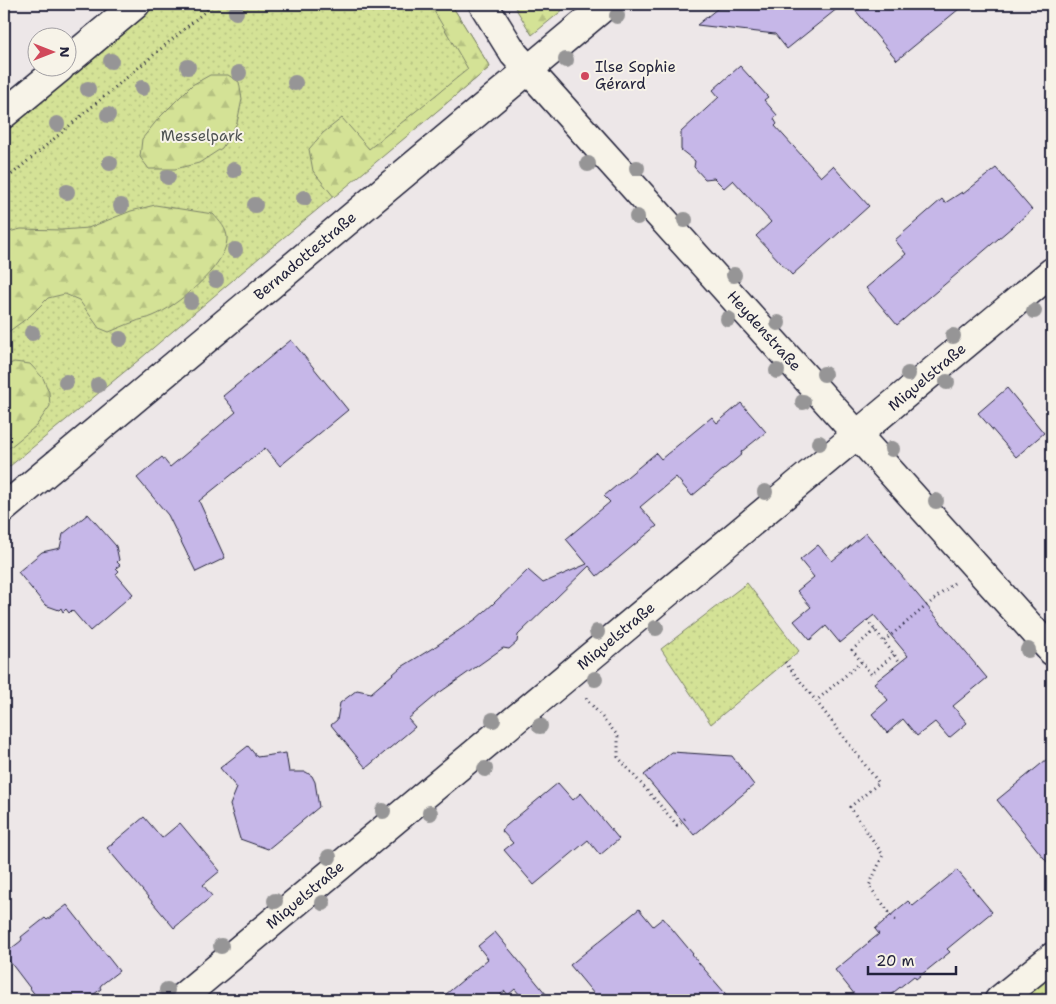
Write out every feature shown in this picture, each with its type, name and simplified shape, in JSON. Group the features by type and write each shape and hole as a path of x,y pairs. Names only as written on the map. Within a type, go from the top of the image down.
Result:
{"street":[{"path":"78,53 136,4"},
{"name":"Heydenstraße","path":"483,4 511,50 1052,652"},
{"name":"Bernadottestraße","path":"4,508 607,4"},
{"path":"4,114 48,78"},
{"name":"Miquelstraße","path":"179,1000 1052,272"},
{"path":"999,1000 1052,957"}],"path":[{"path":"4,181 214,4"},
{"path":"884,641 958,579"},
{"path":"867,620 900,662"},
{"path":"874,630 852,650 871,674 894,654"},
{"path":"785,662 879,783 850,807 883,855 869,886 896,920"},
{"path":"816,701 861,662"},
{"path":"581,692 618,736 618,757 676,826 688,816"}],"green space":[{"name":"Messelpark","path":"158,4 451,4 490,67 4,471 4,133 70,78 78,78 78,71"},
{"path":"430,4 451,4 490,67 334,197 313,171 309,149 323,133 342,118 369,149 468,69"},
{"path":"513,4 570,4 532,35"},
{"path":"210,75 228,75 239,82 242,99 237,123 222,148 199,163 175,169 149,169 140,157 142,139 158,119 192,85"},
{"path":"155,205 213,214 223,226 227,236 224,251 209,274 198,285 163,311 109,332 99,328 79,300 65,294 48,298 30,316 4,335 4,233 21,229 61,230 88,228 131,211"},
{"path":"14,362 30,364 43,378 49,392 50,406 36,426 4,452 4,367"},
{"path":"747,583 799,651 711,724 661,649"},
{"path":"1052,972 1052,1000 1018,1000"}],"building":[{"path":"723,4 843,4 787,49 775,34 697,25"},
{"path":"850,4 965,4 897,60"},
{"path":"740,66 768,97 764,100 777,115 774,119 777,124 775,126 821,177 833,166 869,206 792,275 756,236 771,222 733,180 724,188 714,178 705,179 694,167 695,161 681,150 681,132 719,97 713,90"},
{"path":"996,168 1032,210 897,325 866,288 906,254 895,240 942,199 945,203 962,192 963,194"},
{"path":"291,340 348,410 280,466 265,448 199,501 225,558 196,572 168,515 137,478 162,457 170,467 236,412 223,396"},
{"path":"1007,388 1044,433 1016,457 978,413"},
{"path":"741,403 766,432 692,496 676,477 640,507 657,526 597,576 589,566 518,635 517,642 509,649 503,648 439,693 408,719 415,727 366,768 331,725 337,720 340,703 357,690 371,693 400,668 476,619 528,570 543,583 587,564 566,539 610,502 604,496 656,453 661,459 712,417 717,423"},
{"path":"88,514 116,546 119,560 117,562 120,565 116,568 119,571 116,574 133,594 90,631 72,610 69,613 66,609 63,612 61,608 59,610 45,605 18,572 42,552 60,548 63,534"},
{"path":"866,533 987,678 953,706 967,723 949,738 935,722 917,736 903,719 887,733 872,714 888,700 874,683 908,656 874,615 840,643 826,626 810,640 794,621 811,607 797,591 814,577 800,560 818,545 832,561"},
{"path":"248,746 257,757 286,753 289,772 306,772 312,776 315,782 319,807 268,849 240,839 230,805 237,788 220,768"},
{"path":"672,752 732,756 754,785 694,835 644,775"},
{"path":"1052,755 1052,868 997,800"},
{"path":"558,783 573,800 581,793 619,839 600,855 588,840 534,885 504,850 513,843 501,830"},
{"path":"144,817 162,838 180,823 220,871 203,885 212,896 174,928 107,848"},
{"path":"957,870 992,912 947,949 950,952 916,979 914,976 884,1000 859,1000 835,970 879,934 875,929 897,910 908,901 913,906"},
{"path":"67,905 119,971 101,985 101,989 86,1000 39,1000 4,954 21,941 21,937 45,918 47,920"},
{"path":"639,909 653,926 663,918 731,1000 599,1000 570,965"},
{"path":"495,932 546,994 538,1000 524,1000 515,989 508,995 505,991 494,1000 439,1000 488,959 478,946"}],"place":[{"name":"Ilse Sophie Gérard","path":"585,76"}]}
